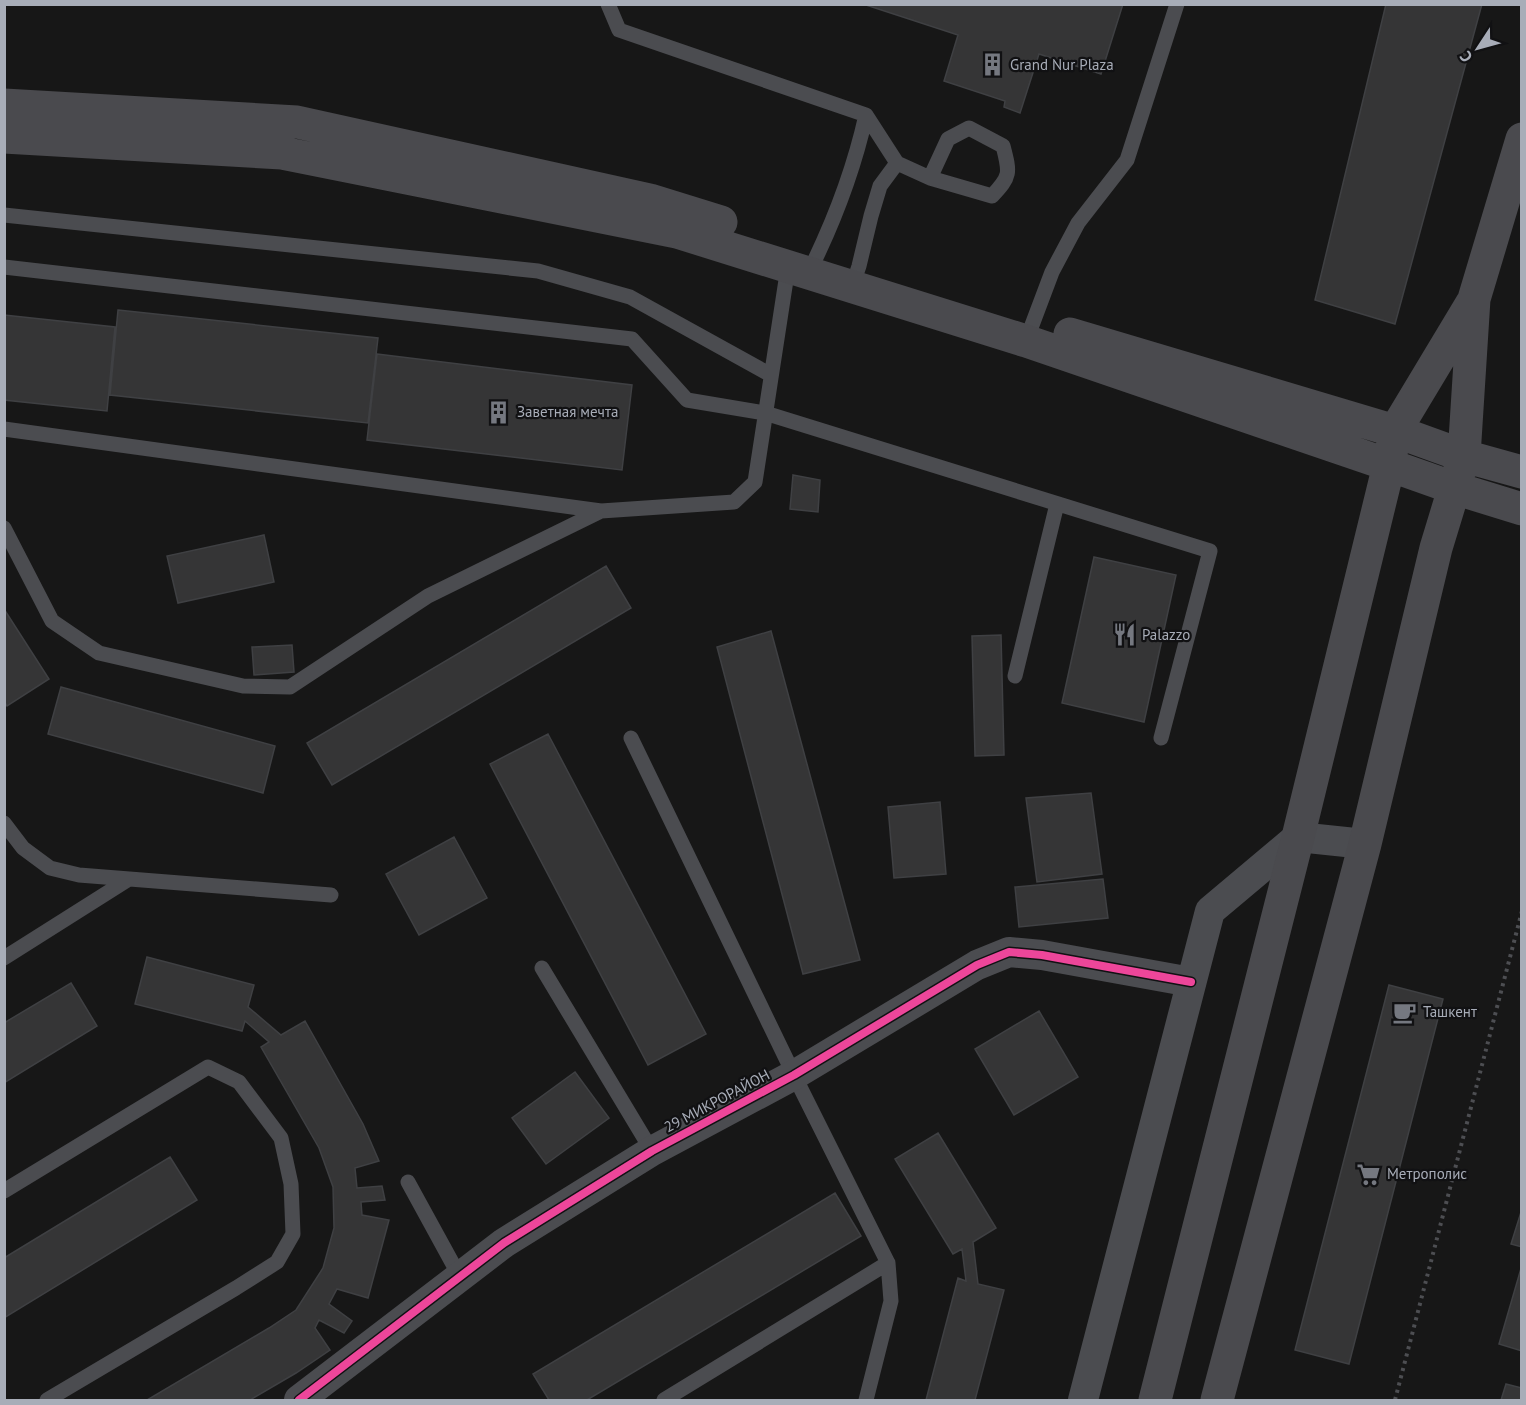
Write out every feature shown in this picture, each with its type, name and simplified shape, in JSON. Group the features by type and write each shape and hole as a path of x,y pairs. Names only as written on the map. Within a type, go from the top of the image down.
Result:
{"main road":[{"path":"4,105 297,122 650,200 802,260 1029,332 1395,431 1464,456 1521,472"},
{"path":"4,137 282,153 677,232 802,260"},
{"path":"1217,1401 1365,844 1436,548 1464,456 1474,299 1521,139"},
{"path":"1155,1401 1298,837 1389,465 1395,431 1474,299"},
{"path":"1029,332 1454,489 1521,509"}],"street":[{"path":"1083,1401 1210,911 1298,837 1365,844"},
{"name":"29 МИКРОРАЙОН","path":"299,1401 504,1244 652,1150 794,1075 977,965 1009,952 1042,955 1191,982"}],"lane":[{"path":"608,4 619,30 867,115 897,163 930,178 992,196 1004,183 1009,167 1003,146 969,128 948,139 930,178"},
{"path":"1029,332 1052,272 1078,223 1127,160 1177,4"},
{"path":"4,429 601,511 734,502 755,482 771,375 802,260 858,151 867,115"},
{"path":"856,277 879,186 897,163"},
{"path":"4,215 538,271 630,297 771,375"},
{"path":"4,267 632,339 687,400 765,413 1210,551 1161,738"},
{"path":"1015,676 1057,504"},
{"path":"4,528 52,621 99,653 243,686 290,687 428,596 601,511"},
{"path":"631,738 888,1263 891,1301 866,1401"},
{"path":"4,823 23,848 50,868 80,875 331,895"},
{"path":"4,958 129,879"},
{"path":"542,968 652,1150"},
{"path":"4,1191 208,1067 239,1082 281,1138 291,1184 293,1234 277,1262 47,1401"},
{"path":"408,1182 460,1277"},
{"path":"664,1401 888,1263"}],"path":[{"path":"1395,1401 1521,910"}],"building":[{"name":"Grand Nur Plaza","path":"863,4 1123,4 1101,74 1039,54 1020,113 1004,107 1005,101 944,81 958,35"},
{"path":"1386,4 1482,4 1395,324 1315,300"},
{"path":"118,310 378,338 368,423 110,395"},
{"path":"4,315 115,327 107,411 4,400"},
{"name":"Заветная мечта","path":"377,354 632,385 622,470 367,440"},
{"path":"793,475 820,480 818,512 790,509"},
{"path":"264,535 274,582 178,603 167,556"},
{"path":"1094,557 1176,575 1144,722 1062,703"},
{"path":"606,566 631,608 332,785 307,743"},
{"path":"4,609 49,679 7,706 4,701"},
{"path":"771,631 860,960 803,974 717,647"},
{"path":"1001,635 1004,755 975,756 972,636"},
{"path":"292,645 294,672 254,675 252,647"},
{"path":"61,687 275,746 263,793 48,734"},
{"path":"548,734 706,1034 648,1065 490,764"},
{"path":"1091,793 1102,874 1037,882 1026,798"},
{"path":"940,802 946,874 894,878 888,807"},
{"path":"454,837 487,898 419,935 386,874"},
{"path":"1103,879 1108,918 1019,927 1015,887"},
{"path":"147,957 254,985 248,1007 281,1035 305,1021 363,1124 379,1161 355,1168 357,1188 382,1186 385,1200 361,1202 362,1215 389,1220 368,1298 337,1289 329,1304 352,1321 344,1333 319,1320 315,1328 330,1350 250,1400 147,1400 296,1310 323,1268 334,1228 333,1187 319,1148 261,1047 269,1042 245,1021 242,1031 135,1004"},
{"path":"71,983 97,1026 4,1083 4,1023"},
{"name":"Метрополис","path":"1389,985 1443,999 1349,1364 1295,1350"},
{"path":"1039,1011 1078,1077 1014,1115 975,1049"},
{"path":"575,1072 609,1118 546,1164 512,1118"},
{"path":"938,1133 996,1228 973,1242 978,1284 1004,1290 975,1400 926,1400 958,1278 966,1281 962,1249 953,1254 895,1159"},
{"path":"170,1157 197,1200 4,1318 4,1258"},
{"path":"835,1193 861,1236 587,1400 549,1400 533,1374"},
{"path":"1522,1209 1522,1247 1511,1244"},
{"path":"1522,1265 1522,1351 1499,1344"},
{"path":"1506,1384 1522,1388 1522,1400 1501,1400"}],"cycle path":[{"path":"299,1400 504,1243 652,1151 794,1075 977,965 1009,952 1042,955 1191,982"}],"place":[{"name":"Grand Nur Plaza","path":"992,65"},
{"name":"Заветная мечта","path":"499,412"},
{"name":"Palazzo","path":"1124,635"},
{"name":"Ташкент","path":"1405,1012"},
{"name":"Метрополис","path":"1369,1174"}]}
